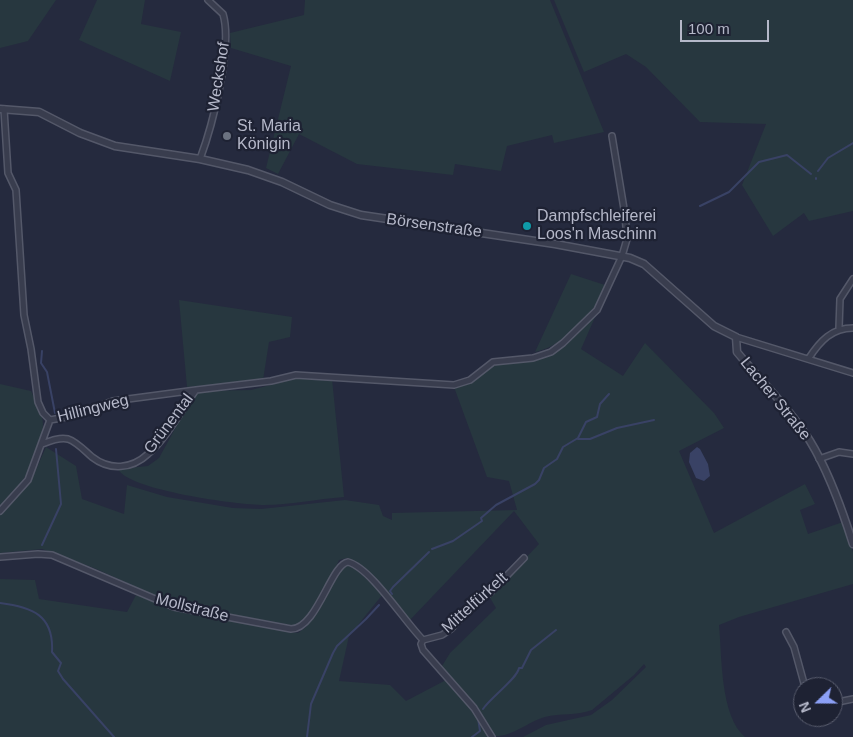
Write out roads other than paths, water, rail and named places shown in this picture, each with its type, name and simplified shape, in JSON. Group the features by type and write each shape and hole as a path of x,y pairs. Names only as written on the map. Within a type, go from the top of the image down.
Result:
{"street":[{"name":"Weckshof","path":"200,160 212,122 226,49 223,14 208,0"},
{"name":"Börsenstraße","path":"2,109 39,112 80,133 115,146 200,160 261,174 330,205 361,215 622,256 635,260 651,268 714,326 736,337 808,358 853,374"},
{"path":"0,511 28,480 50,420 43,413 38,402 31,349 24,315 16,190 8,173 2,109"},
{"name":"Grünental","path":"42,444 56,439 68,439 112,467 131,464 151,451 196,390 271,381 296,375 444,384 464,383 493,362 538,357 563,344 596,310 622,256 627,239 612,136"},
{"path":"839,328 840,299 853,279"},
{"path":"808,358 839,328 853,328"},
{"name":"Lacher Straße","path":"736,337 737,352 800,428 819,459 850,525 853,544"},
{"name":"Hillingweg","path":"50,420 72,416 99,405 113,402 196,390"},
{"path":"819,459 839,452 853,454"},
{"name":"Mollstraße","path":"0,557 38,554 52,555 174,607 291,629 299,627 307,620 327,591 341,564 348,562 356,566"},
{"name":"Mittelfürkelt","path":"423,640 442,635 451,629 473,605 490,593 524,558"},
{"name":"Mittelfürkelt","path":"356,566 386,595 423,640"},
{"path":"786,632 794,647 802,677"},
{"name":"Mittelfürkelt","path":"423,640 421,644 423,650 474,708 492,737"}],"water":[{"path":"697,447 708,464 710,476 704,481 696,478 689,462 690,453"}],"waterway":[{"path":"818,171 828,158 853,143"},
{"path":"700,206 729,192 759,162 787,155 811,174"},
{"path":"42,351 41,363 47,372 55,413"},
{"path":"432,549 453,541 482,521 481,518 496,505 535,484 539,480 544,468 557,459 563,447 578,438 586,422 597,417 600,404 609,394"},
{"path":"578,439 590,439 617,428 654,420"},
{"path":"42,545 61,504 56,449"},
{"path":"392,594 390,591 393,587 429,552"},
{"path":"0,603 22,607 39,615 45,621 52,639 52,652 61,663 58,671 114,737"},
{"path":"307,737 311,704 333,653 337,646 379,605"},
{"path":"483,709 514,677 519,668 522,668 531,650 556,630"},
{"path":"472,737 480,731 478,718"}],"place":[{"name":"St. Maria Königin","path":"227,136"},
{"name":"Dampfschleiferei Loos'n Maschinn","path":"527,226"}]}
